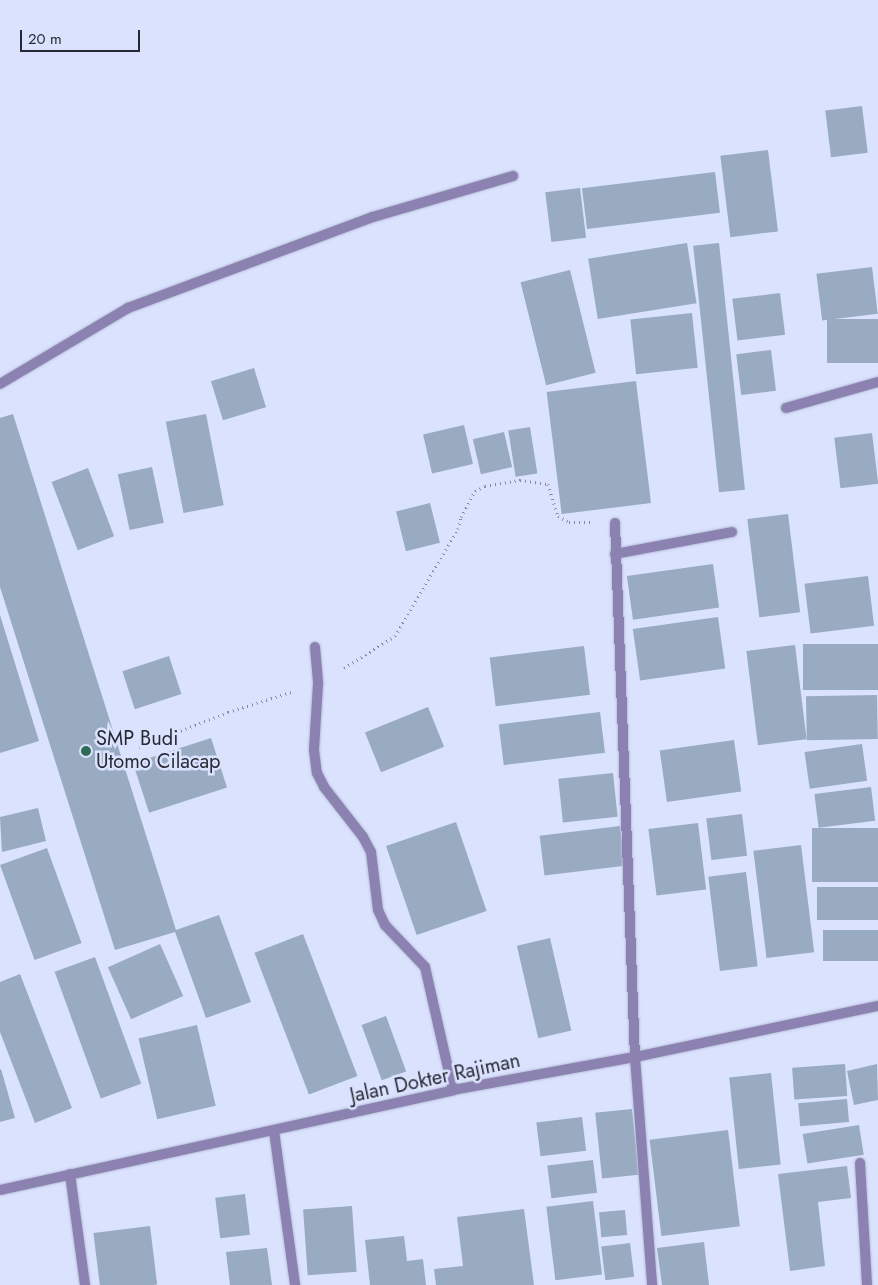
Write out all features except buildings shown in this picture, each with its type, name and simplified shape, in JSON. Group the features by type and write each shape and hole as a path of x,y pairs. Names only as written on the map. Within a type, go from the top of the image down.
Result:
{"street":[{"path":"0,384 144,302 373,217 513,176"},
{"path":"786,408 878,382"},
{"path":"615,523 636,1057 652,1285"},
{"path":"615,554 732,532"},
{"path":"315,647 318,684 314,750 317,773 324,787 364,837 370,852 378,910 385,926 424,967 454,1090"},
{"name":"Jalan Dokter Rajiman","path":"0,1190 454,1090 636,1057 878,1006"},
{"path":"274,1131 295,1285"},
{"path":"860,1163 868,1285"},
{"path":"70,1174 85,1285"}],"path":[{"path":"139,747 228,712 318,684 395,636 458,530 475,491 485,486 534,480 548,484 558,516 569,522 615,523"}],"place":[{"name":"SMP Budi Utomo Cilacap","path":"86,751"}]}
